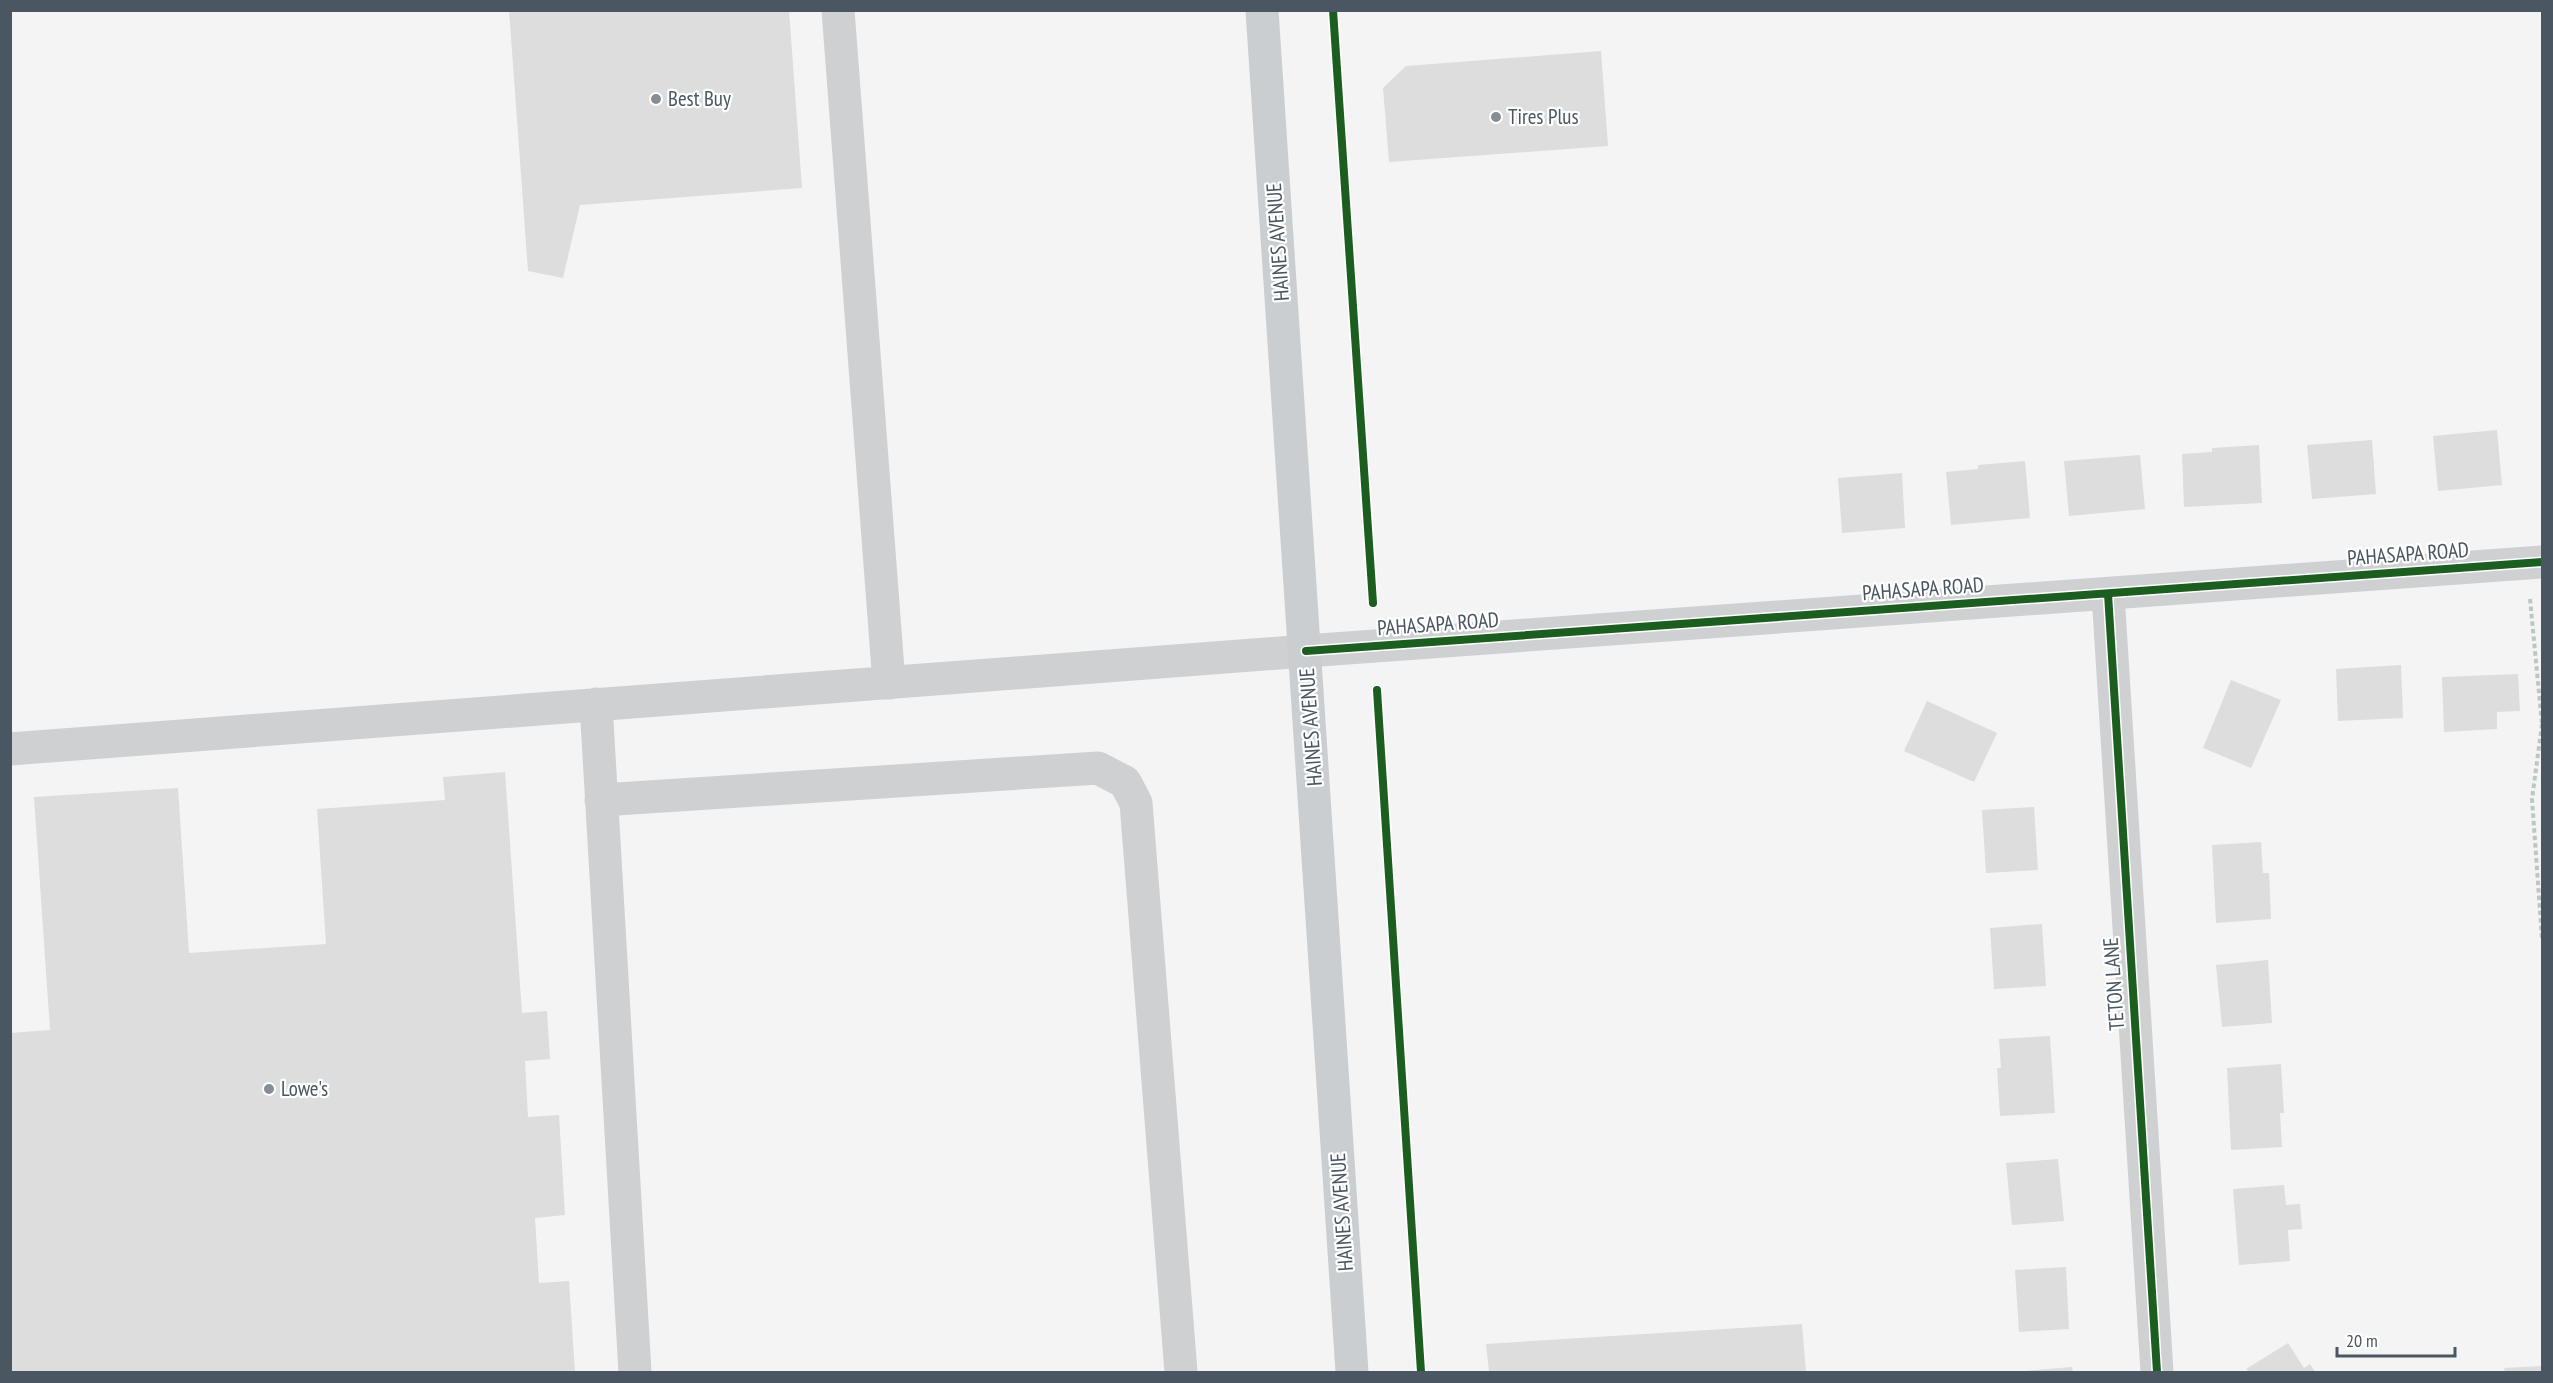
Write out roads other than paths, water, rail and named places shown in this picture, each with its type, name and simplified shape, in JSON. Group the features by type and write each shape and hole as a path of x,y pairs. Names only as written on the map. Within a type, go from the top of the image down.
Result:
{"main road":[{"name":"HAINES AVENUE","path":"1262,10 1352,1372"}],"street":[{"path":"838,10 889,683"},
{"name":"PAHASAPA ROAD","path":"10,749 1306,651 2535,562"},
{"name":"TETON LANE","path":"2108,594 2157,1372"},
{"path":"596,705 635,1372"},
{"path":"601,800 1098,768 1125,782 1136,803 1181,1372"}],"place":[{"name":"Best Buy","path":"656,99"},
{"name":"Tires Plus","path":"1496,117"},
{"name":"Lowe's","path":"269,1089"}]}
